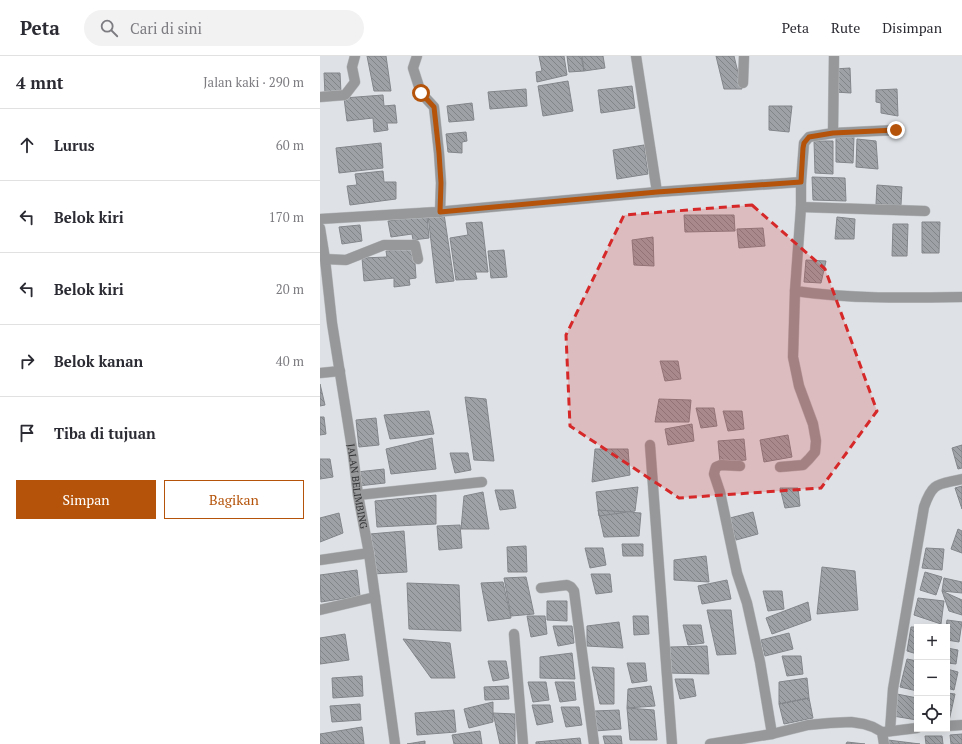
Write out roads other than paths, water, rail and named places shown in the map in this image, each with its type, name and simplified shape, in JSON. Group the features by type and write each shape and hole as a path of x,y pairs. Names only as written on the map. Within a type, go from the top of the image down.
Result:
{"street":[{"path":"320,97 345,94 355,82 352,68 355,56"},
{"path":"417,56 413,68 421,93 434,107 441,183 440,212"},
{"path":"636,56 657,192"},
{"path":"743,83 744,56"},
{"path":"833,133 834,56"},
{"path":"780,467 803,465 815,452 816,441 813,424 798,386 793,357 795,291 804,143 809,137 833,133 896,130"},
{"path":"320,219 440,212 657,192 801,182"},
{"path":"801,207 925,211"},
{"name":"JALAN BELIMBING","path":"320,228 332,323 358,495 369,553 394,744"},
{"path":"325,259 346,260 384,245 415,245 418,259"},
{"path":"795,291 890,298 962,297"},
{"path":"320,373 340,371"},
{"path":"650,445 672,744"},
{"path":"740,466 721,465 718,466 714,474 720,492 738,573 747,603 760,662 772,734"},
{"path":"884,744 924,506 931,489 936,485 962,479"},
{"path":"358,495 482,482"},
{"path":"320,560 369,553"},
{"path":"541,588 567,585 574,591 594,744"},
{"path":"320,610 374,597"},
{"path":"514,634 523,744"},
{"path":"710,744 772,734 808,725 851,722 864,724 886,732 914,728"},
{"path":"950,726 962,724"}]}
